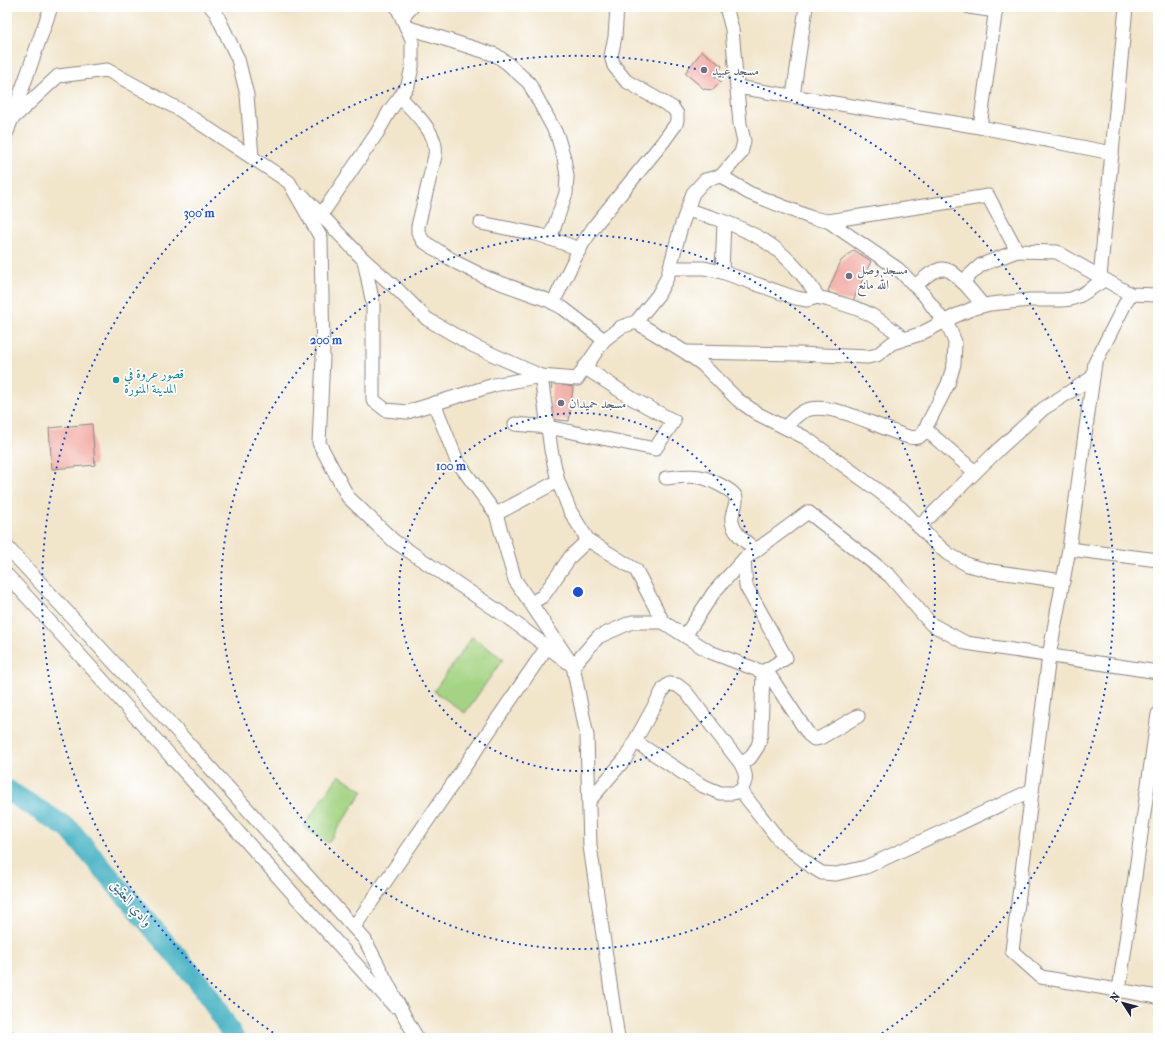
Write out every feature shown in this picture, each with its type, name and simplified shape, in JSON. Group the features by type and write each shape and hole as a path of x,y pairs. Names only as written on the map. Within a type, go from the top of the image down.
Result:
{"street":[{"path":"8,124 51,7"},
{"path":"211,7 216,13 238,60 247,95 252,157"},
{"path":"402,17 412,7"},
{"path":"553,302 580,249 596,224 663,142 677,120 678,114 673,108 626,81 614,66 611,56 616,37 617,7"},
{"path":"364,260 373,304 373,400 386,410 407,412 494,385 541,376 577,379 604,340 621,327 636,322 658,295 667,278 680,227 693,193 704,180 721,176 741,153 744,140 740,124 732,29 726,7"},
{"path":"793,96 806,7"},
{"path":"969,7 996,9 980,127"},
{"path":"685,352 814,354 868,357 877,355 892,343 920,334 945,321 983,305 1030,300 1062,300 1081,296 1102,278 1126,7"},
{"path":"321,215 408,85 412,67 412,39 402,17"},
{"path":"402,17 496,55 529,83 557,134 564,158 567,176 566,193 550,239"},
{"path":"8,124 58,76 107,70 180,110 289,182 364,260 397,289 427,319 474,346 541,376"},
{"path":"737,87 980,127 1112,154"},
{"path":"400,97 421,120 430,133 435,145 435,156 418,226 418,232 423,241 456,263 481,275 553,302 604,340"},
{"path":"721,176 749,193 812,218 828,221 988,196 1017,251"},
{"path":"289,182 321,238 324,358 319,443 348,497 394,541 507,617 573,666"},
{"path":"687,210 749,232 768,243 795,267 810,284 818,297"},
{"path":"785,427 804,411 824,409 842,412 909,437 919,438 925,430 948,384 954,364 955,342 945,321 924,296 898,269 828,221"},
{"path":"722,272 724,222"},
{"path":"481,223 521,230 580,249"},
{"path":"962,282 981,265 1017,251 1057,252 1130,294 1158,295"},
{"path":"670,268 704,268 722,272 796,298 806,300 818,297 845,305 870,314 904,338"},
{"path":"915,286 932,272 944,269 949,270 983,305"},
{"path":"1130,294 1095,363 1069,549 1049,656 1012,951 1041,977 1158,997"},
{"path":"636,322 702,364 738,400 758,414 806,438 880,492 902,509 948,554 968,565 991,571 1063,581"},
{"path":"515,424 548,427 655,449 674,421 633,399 584,367"},
{"path":"541,376 548,427 558,481 570,511 588,540 636,570 663,622 710,652 765,671 808,735 814,738 820,738 858,716"},
{"path":"919,527 975,472 1043,409 1093,377"},
{"path":"434,403 457,461 496,514 515,580 573,666 587,736 590,846 618,1038"},
{"path":"925,430 975,472"},
{"path":"666,478 687,476 701,477 734,493 736,497 732,526 742,539 756,550"},
{"path":"496,514 558,481"},
{"path":"685,636 714,592 744,559 808,512 890,576 931,624 966,643 1158,672"},
{"path":"531,603 543,596 571,556 588,540"},
{"path":"7,547 169,722 365,940 406,1019 418,1038"},
{"path":"1069,549 1158,560"},
{"path":"744,559 746,586 786,658 765,671"},
{"path":"7,575 77,651 310,914 406,1019"},
{"path":"573,666 598,637 632,622 663,622"},
{"path":"354,927 548,647"},
{"path":"741,764 750,758 758,746 761,734 765,671"},
{"path":"589,801 626,759 664,688 669,684 677,685 686,692 741,764 746,773 746,781 741,791 733,793 720,792 701,785 636,742"},
{"path":"1119,990 1158,714"},
{"path":"741,791 780,841 812,867 822,873 836,874 866,867 1032,790"}],"green space":[{"path":"472,637 503,659 465,713 434,691"},
{"path":"339,775 363,791 328,843 303,827"}],"building":[{"name":"مسجد عبيد","path":"702,51 722,66 715,77 721,82 713,90 704,89 685,73"},
{"name":"مسجد وصل الله مانع","path":"854,250 871,261 853,301 838,299 828,291 841,261"},
{"name":"مسجد حميدان","path":"552,383 573,387 569,421 549,419"},
{"path":"92,424 95,465 52,469 49,428"}],"waterway":[{"name":"وادي العقيق","path":"7,790 69,829 206,991 234,1038"}],"place":[{"name":"مسجد عبيد","path":"704,70"},
{"name":"مسجد وصل الله مانع","path":"849,276"},
{"name":"قصور عروة في المدينة المنورة","path":"116,380"},
{"name":"مسجد حميدان","path":"561,403"}]}
